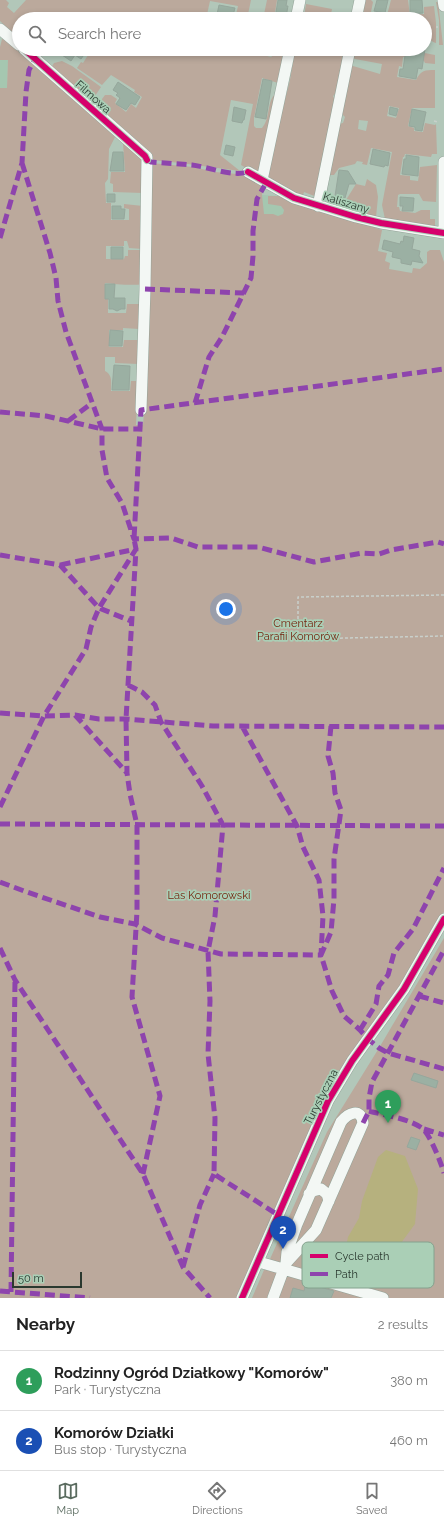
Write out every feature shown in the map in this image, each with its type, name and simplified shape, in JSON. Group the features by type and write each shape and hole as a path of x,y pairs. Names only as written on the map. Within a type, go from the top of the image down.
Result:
{"street":[{"path":"297,12 300,0"},
{"path":"357,12 360,0"},
{"path":"443,0 444,6"},
{"path":"0,29 12,39"},
{"name":"Filmowa","path":"32,56 145,156 147,160 141,410"},
{"path":"262,180 289,56"},
{"path":"318,206 349,56"},
{"path":"444,162 444,227"},
{"name":"Kaliszany","path":"248,172 294,198 318,206 381,224 444,233"},
{"name":"Turystyczna","path":"242,1298 259,1262 300,1162 328,1102 352,1061 404,989 444,919"},
{"path":"273,1298 285,1266 287,1252 309,1194 341,1122 348,1114 358,1114 361,1116 363,1123 316,1230 306,1242"},
{"path":"309,1194 317,1189 321,1190 327,1194 329,1201"},
{"path":"285,1266 302,1246"},
{"path":"259,1262 285,1266 302,1272"},
{"path":"352,1288 383,1298"}],"path":[{"path":"434,121 438,122"},
{"path":"444,596 298,597 298,639 444,636"}],"shaded area":[{"path":"0,60 8,60 7,88 0,88"},
{"path":"262,195 283,196 292,222 264,227"},
{"path":"386,1150 405,1156 418,1189 415,1224 402,1242 347,1242 348,1237 359,1218 362,1201 378,1157"}],"green space":[{"path":"0,0 6,0 9,3 7,7 13,12 12,32 0,21"},
{"path":"26,0 251,0 248,12 237,12 238,6 210,1 208,12 15,12"},
{"path":"267,0 277,0 275,12 264,12"},
{"path":"365,0 371,0 373,2 371,12 362,12"},
{"path":"391,0 408,0 410,12 388,12"},
{"path":"436,2 438,2 443,45 439,45 439,20"},
{"path":"306,4 332,9 331,12 305,12"},
{"path":"434,6 436,43 433,42 432,12 424,12 424,7"},
{"name":"Las Komorowski","path":"2,39 12,44 12,56 25,56 115,137 109,149 108,179 105,183 106,203 111,203 111,220 129,220 129,209 124,208 124,204 143,206 143,249 129,248 127,241 124,241 124,246 106,246 106,259 124,259 125,256 128,256 128,250 143,250 141,284 130,285 105,283 105,299 108,299 108,313 126,313 127,304 141,304 139,329 123,328 123,330 109,330 109,347 123,347 124,340 140,340 138,364 115,363 115,357 105,357 105,371 110,377 111,391 130,391 131,381 138,381 136,425 143,425 144,412 151,163 248,175 264,184 262,195 264,214 273,214 278,216 283,214 284,210 281,206 268,204 268,196 283,196 382,230 378,251 387,253 385,261 390,263 389,269 412,273 413,268 420,269 427,263 427,252 430,250 440,250 444,262 444,912 397,994 334,1081 238,1298 0,1298 0,88 7,88 8,60 0,60 0,47"},
{"path":"435,55 435,64 403,57 402,67 399,66 397,77 416,80 424,71 435,70 435,108 412,108 408,126 414,128 414,131 423,132 425,123 436,124 437,154 432,154 431,157 405,154 403,157 400,175 410,176 410,180 418,181 420,167 437,165 436,202 423,201 419,194 400,194 398,195 397,207 399,207 400,211 415,213 421,210 430,210 430,219 435,219 435,229 385,219 382,205 392,152 371,148 367,165 362,164 363,162 357,161 355,164 339,168 334,175 328,175 338,124 343,123 345,117 341,113 350,67 353,66 380,74 382,64 355,59 352,56","holes":["389,106 399,108 396,118 387,116","359,120 368,121 366,131 358,129"]},
{"path":"87,56 285,56 278,83 262,78 254,118 254,126 256,128 262,128 265,124 271,101 276,93 260,176 241,165 253,104 231,100 220,155 240,171 152,160 96,107 105,95 111,95 117,99 115,103 126,112 131,104 136,108 142,97 134,92 135,90 111,75 102,85 77,68 81,62 83,63"},
{"path":"294,56 346,56 338,91 333,96 336,102 317,197 304,192 302,198 265,179 290,80"},
{"path":"62,61 72,66 101,87 91,102 51,68 54,63"},
{"path":"123,143 144,160 143,193 113,192 113,184 110,183 111,172 125,172"},
{"path":"367,179 376,185 378,197 376,217 332,203 333,197 346,200 356,184 365,186"},
{"path":"444,938 444,1298 252,1298 264,1270 269,1268 272,1263 270,1259 327,1132"}],"building":[{"path":"278,0 287,0 287,12 276,12"},
{"path":"377,0 388,0 385,12 374,11"},
{"path":"410,0 422,0 423,12 410,12"},
{"path":"219,5 235,8 234,12 218,12"},
{"path":"64,56 74,56 71,61"},
{"path":"405,56 424,56 422,69 418,68 416,79 399,76 400,69 403,69"},
{"path":"263,79 272,81 266,119 255,117"},
{"path":"118,82 140,97 135,105 131,103 126,110 116,104 120,98 116,95 118,93 113,90"},
{"path":"234,107 246,110 242,123 232,121"},
{"path":"390,107 398,109 396,116 389,114"},
{"path":"412,109 426,112 422,131 415,130 415,127 409,126"},
{"path":"226,145 235,147 233,156 224,154"},
{"path":"373,149 390,153 388,166 385,165 384,167 370,164"},
{"path":"113,152 123,152 124,171 110,171"},
{"path":"406,155 419,157 418,176 402,174"},
{"path":"339,170 348,171 356,184 349,184 345,198 335,196"},
{"path":"107,194 115,194 115,202 107,202"},
{"path":"400,197 414,198 413,211 402,211 403,206 400,206"},
{"path":"112,206 121,206 121,209 125,209 124,219 112,219"},
{"path":"404,236 414,238 412,249 420,251 419,256 423,263 412,261 411,265 401,263 401,259 392,257 393,252 382,249 384,240 400,244 401,241 403,242"},
{"path":"111,247 123,247 123,259 111,259"},
{"path":"105,284 115,284 114,298 125,298 125,309 117,311 109,309 109,299 105,299"},
{"path":"110,330 123,331 122,346 109,346"},
{"path":"114,365 130,366 129,390 112,390"},
{"path":"414,1073 438,1081 436,1088 411,1080"},
{"path":"411,1137 420,1140 416,1150 407,1147"},
{"path":"293,1288 304,1291 305,1288 324,1288 334,1291 331,1298 290,1298"}],"marked path":[{"path":"0,238 22,163 26,92 29,70 35,59"},
{"path":"147,160 151,162 199,166 228,173 248,172"},
{"path":"22,163 50,253 56,278 58,301 66,332 102,429 102,450 107,478 122,503 134,539 171,538 198,547 258,547 314,562 362,553 379,554 391,550 438,542 444,544"},
{"path":"195,403 209,357 222,337 251,278 253,231 257,199 266,183"},
{"path":"145,289 244,293"},
{"path":"143,1174 160,1096 132,997 137,911 137,825 127,773 126,719 136,549 134,539 141,410 444,369"},
{"path":"68,421 92,403"},
{"path":"0,412 46,416 102,429 140,429"},
{"path":"0,807 44,716 86,649 91,627 99,608 136,549 60,565"},
{"path":"0,555 60,565 99,608 131,621"},
{"path":"128,685 142,692 155,705 161,722 202,786 223,825 215,916 208,951 210,1001 208,1054 215,1118 214,1174 278,1215"},
{"path":"0,713 44,716 75,715 99,719 126,719 213,726 444,727"},
{"path":"75,715 127,773"},
{"path":"0,882 100,917 135,924 162,938 221,954 321,955 323,916 319,880 303,847 297,826 242,726"},
{"path":"331,726 328,756 333,773 335,793 341,810 334,859 334,899 331,932 321,955 332,991 344,1016 379,1048 388,1053 444,1069"},
{"path":"0,824 444,826"},
{"path":"360,1030 376,1004 379,986 388,975 394,953 413,929 444,868"},
{"path":"0,948 15,980 143,1174 183,1267 210,1298"},
{"path":"363,1123 369,1111 369,1098 372,1082 444,950"},
{"path":"11,1292 15,980"},
{"path":"419,996 444,1003"},
{"path":"369,1111 403,1120 422,1128 432,1142 444,1173"},
{"path":"424,1129 444,1135"},
{"path":"183,1267 200,1205 214,1174"},
{"path":"0,1291 90,1298"}],"cycle path":[{"path":"32,56 145,156 147,160"},
{"path":"248,172 294,198 381,223 444,233"},
{"path":"242,1298 328,1101 352,1061 404,989 444,919"}],"place":[{"name":"Rodzinny Ogród Działkowy \"Komorów\"","path":"388,1123"},
{"name":"Komorów Działki","path":"283,1249"}],"park label":[{"name":"Cmentarz Parafii Komorów","path":"298,629"}]}
